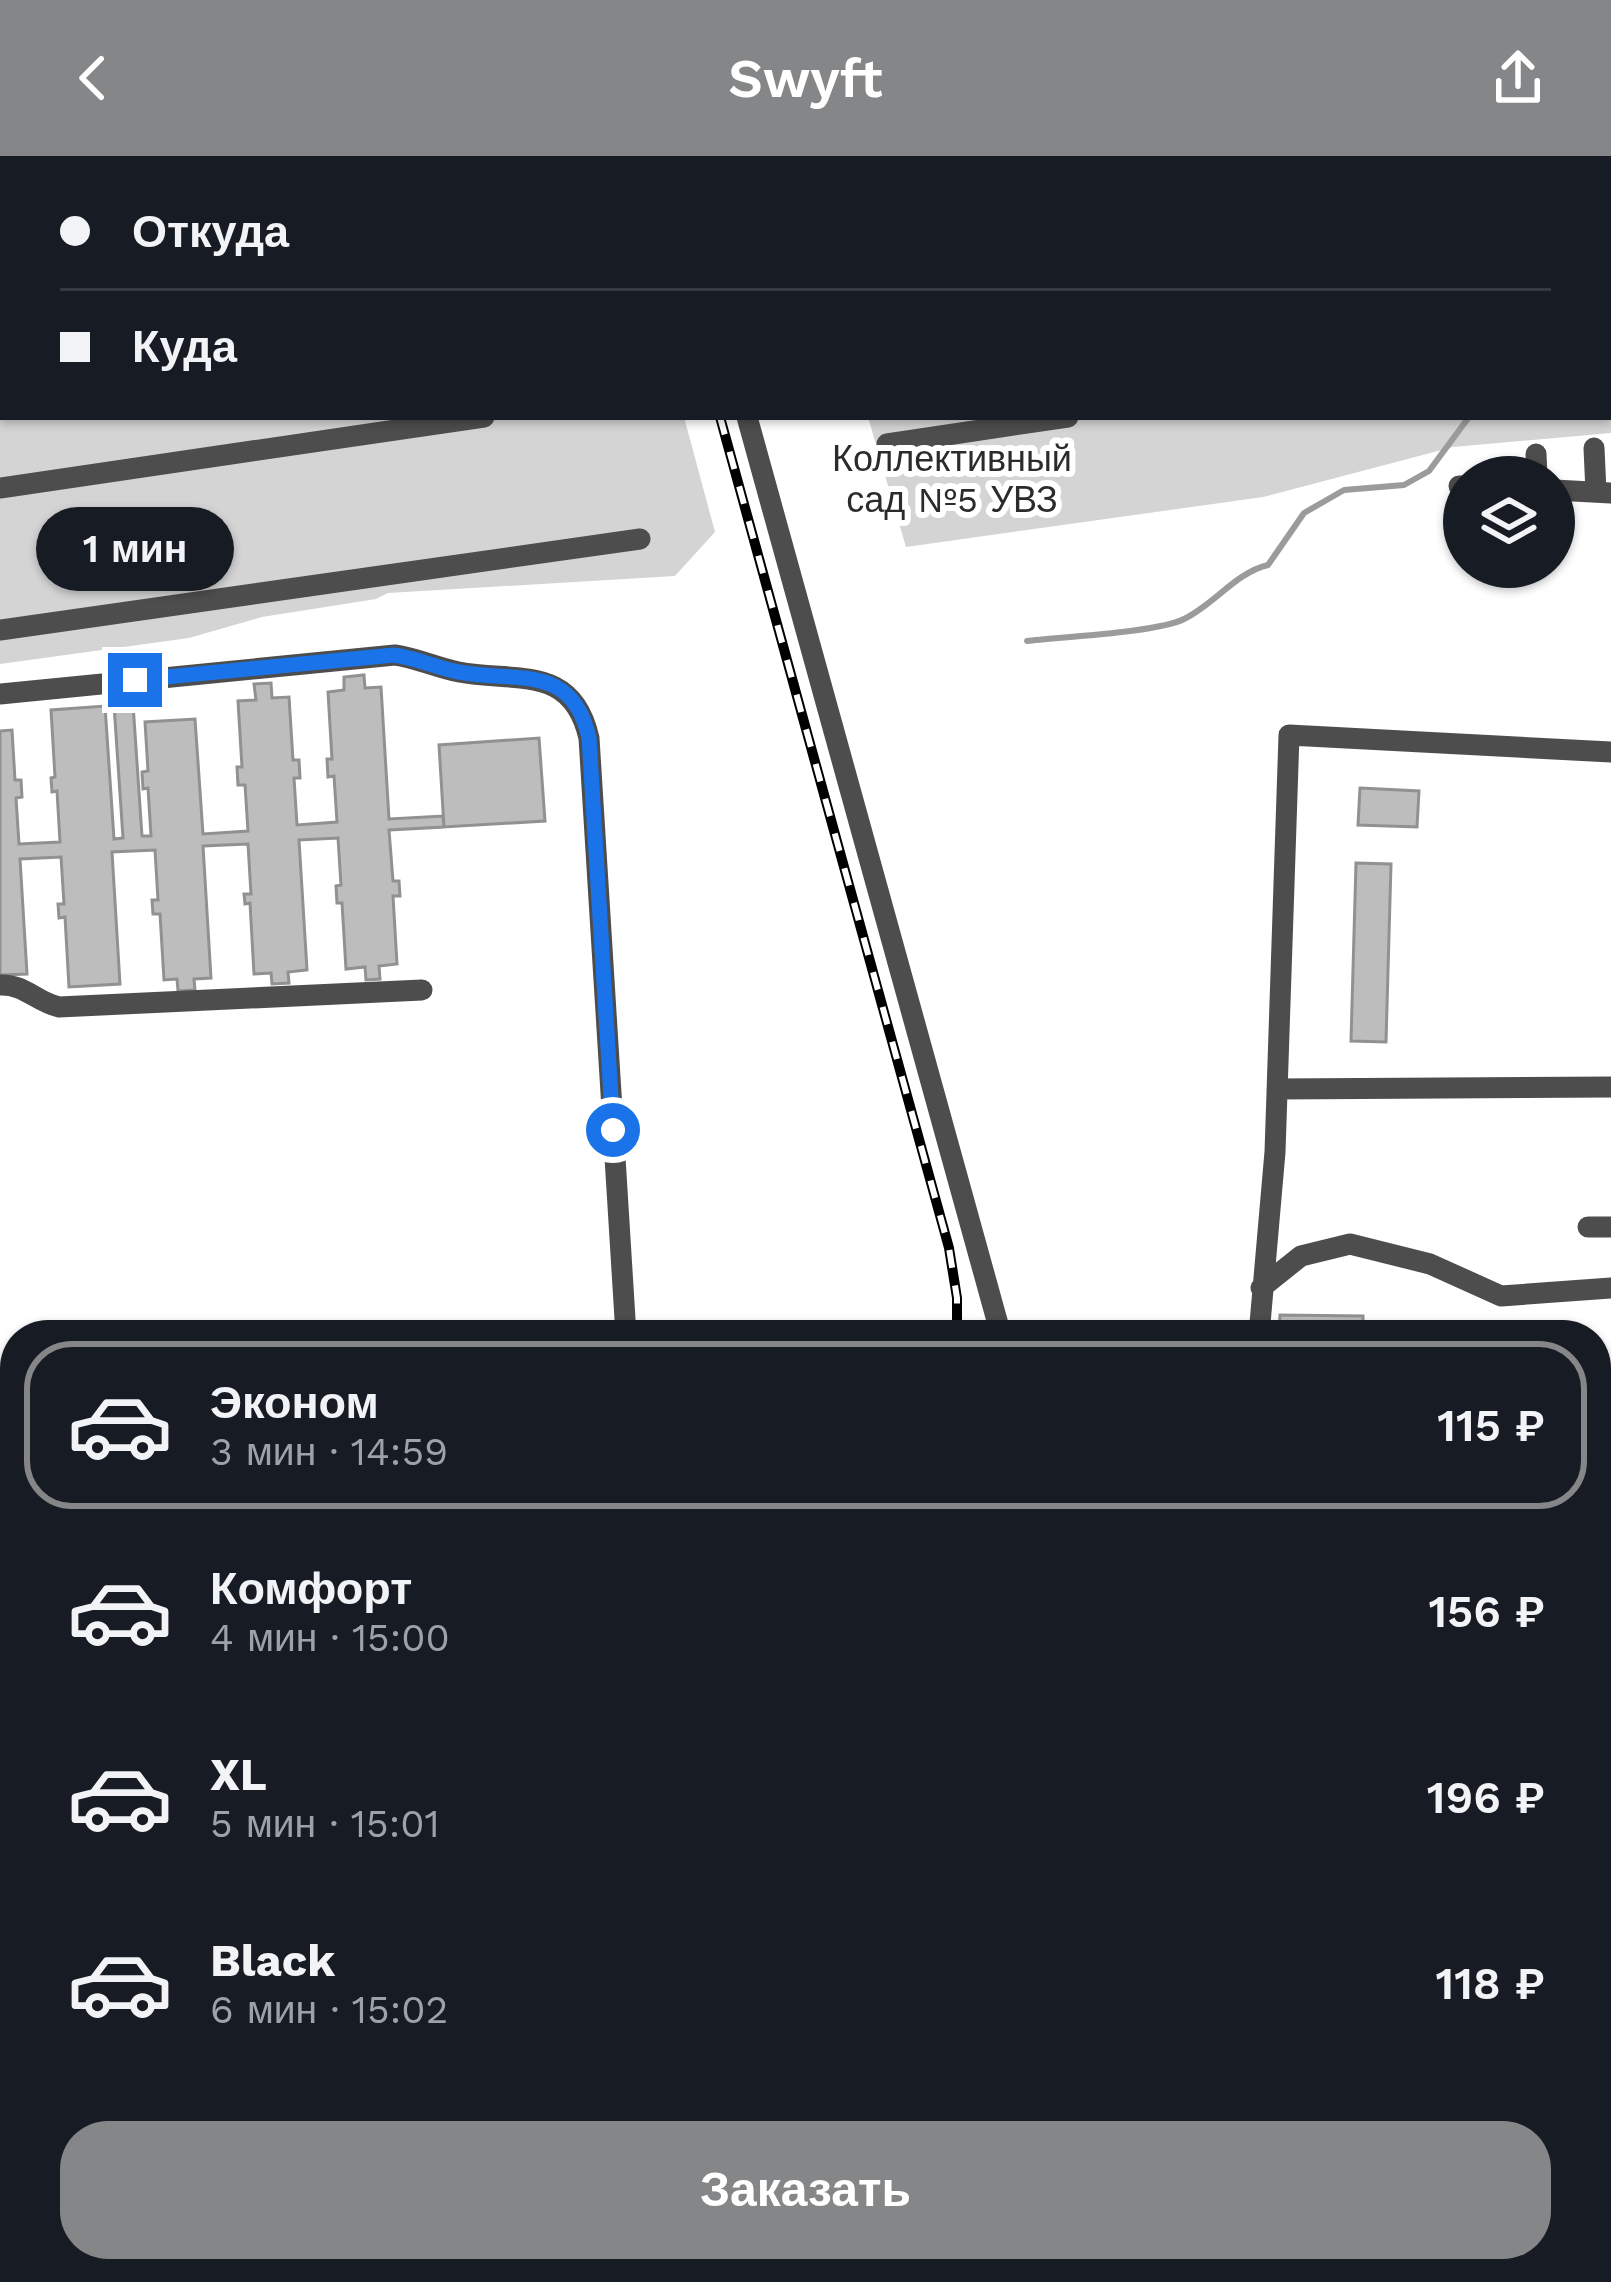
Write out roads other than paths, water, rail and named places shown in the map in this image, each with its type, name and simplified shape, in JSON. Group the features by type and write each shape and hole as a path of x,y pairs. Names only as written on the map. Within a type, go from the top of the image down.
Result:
{"lane":[{"path":"0,488 464,420"},
{"path":"748,420 997,1320"},
{"path":"887,444 1048,420"},
{"path":"1594,448 1603,492"},
{"path":"0,630 640,539"},
{"path":"0,694 394,655 427,660 457,672 533,678 566,694 581,712 589,738 625,1320"},
{"path":"1260,1320 1275,1152 1289,735 1611,752"},
{"path":"0,985 22,986 46,1004 59,1007 422,990"},
{"path":"1277,1089 1611,1087"},
{"path":"1261,1288 1300,1256 1350,1244 1430,1264 1502,1295 1611,1288"}],"waterway":[{"path":"1027,641 1132,631 1184,619 1245,575 1268,565 1304,513 1344,490 1404,485 1429,471 1467,420"}],"railway":[{"path":"721,420 949,1248 957,1320"}],"park label":[{"name":"Коллективный сад №5 УВЗ","path":"952,478"}]}
